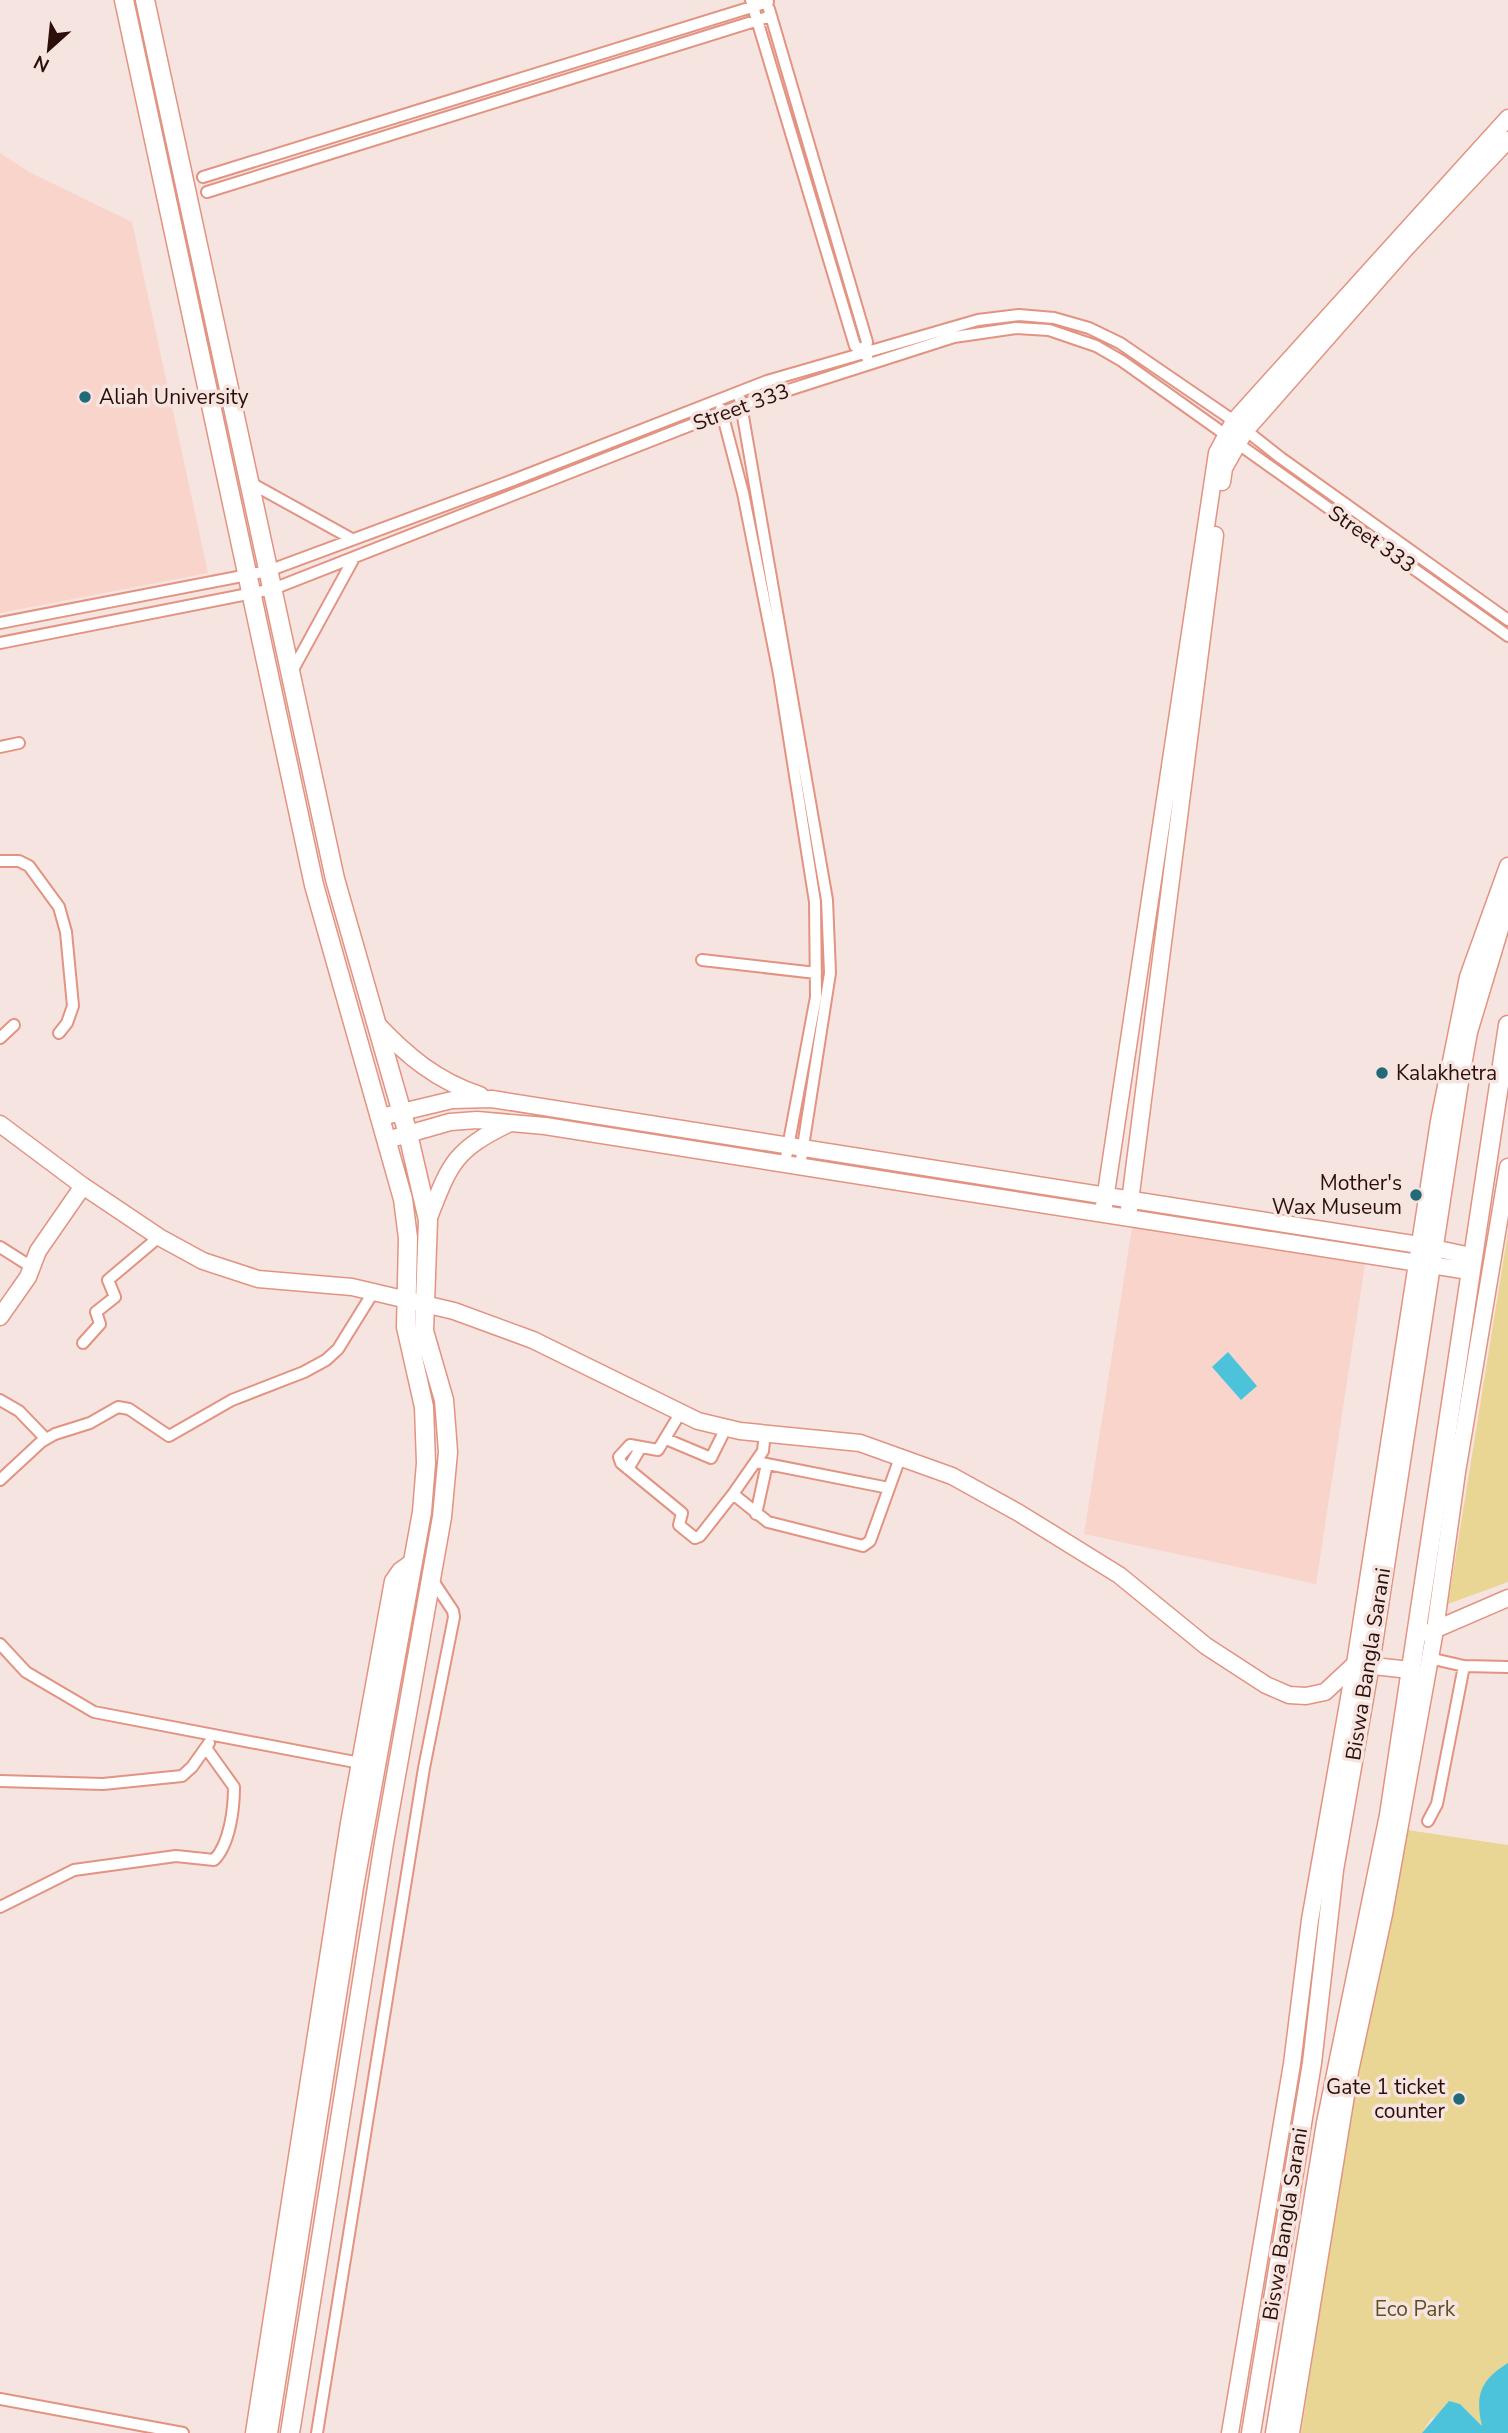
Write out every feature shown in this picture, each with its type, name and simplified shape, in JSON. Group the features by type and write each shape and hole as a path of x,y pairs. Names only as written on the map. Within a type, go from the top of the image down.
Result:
{"main road":[{"path":"124,0 314,885 381,1117 407,1220 415,1303 443,1400 448,1452 442,1517 384,1843 290,2433"},
{"path":"145,0 335,879 408,1134 428,1220 408,1340 424,1407 426,1462 422,1512 354,1887 268,2433"},
{"name":"Biswa Bangla Sarani","path":"1251,2433 1312,2063 1334,1870 1362,1664 1425,1255 1468,1032 1508,899"},
{"name":"Biswa Bangla Sarani","path":"1275,2433 1326,2123 1389,1815 1508,1025"}],"street":[{"path":"203,177 767,1 867,342 867,356"},
{"path":"752,4 855,346 867,356"},
{"path":"207,192 771,16"},
{"path":"1103,1213 1217,453 1508,118"},
{"path":"1128,1217 1224,468 1235,432 1508,140"},
{"name":"Street 333","path":"0,643 273,589 917,336 978,320 1019,315 1054,318 1089,328 1120,343 1508,636"},
{"name":"Street 333","path":"0,623 247,577 508,482 767,381 954,337 990,331 1049,330 1088,342 1235,432 1508,620"},
{"path":"738,393 827,900 830,973 795,1146"},
{"path":"719,399 743,493 781,687 815,902 816,997 793,1165"},
{"path":"249,482 352,539"},
{"path":"290,676 354,558"},
{"path":"0,747 19,743"},
{"path":"0,861 19,862 29,866 59,907 66,932 73,1006 67,1024 59,1033"},
{"path":"1425,1255 1439,1121 1465,988 1489,911 1508,866"},
{"path":"702,960 816,972"},
{"path":"375,1021 426,1069 448,1083 492,1099"},
{"path":"0,1038 14,1025"},
{"path":"381,1117 452,1100 492,1099 1129,1199 1470,1264"},
{"path":"387,1140 450,1122 477,1120 545,1125 1128,1217 1294,1246 1425,1255"},
{"path":"0,1124 83,1186 159,1237 204,1261 258,1279 374,1291 493,1323 681,1412 726,1428 845,1439 901,1455 952,1476 1070,1543 1119,1575 1206,1646 1266,1685 1289,1695 1306,1696 1325,1692 1362,1664 1410,1670"},
{"path":"428,1220 456,1158 478,1139 508,1124"},
{"path":"1291,2433 1350,2071 1384,1914 1435,1630 1457,1472 1508,1167"},
{"path":"0,1317 22,1287 30,1266 83,1186"},
{"path":"83,1343 100,1324 96,1312 114,1297 108,1280 159,1237"},
{"path":"0,1247 30,1266"},
{"path":"0,1480 46,1439 90,1423 123,1407 164,1434 175,1434 232,1400 304,1372 326,1360 338,1349 374,1291"},
{"path":"0,1400 19,1411 46,1439"},
{"path":"681,1412 658,1450 630,1445 619,1457 628,1469 682,1513 679,1525 695,1538 762,1463"},
{"path":"666,1438 712,1458 726,1428"},
{"path":"756,1514 765,1432"},
{"path":"733,1494 768,1522 866,1546 901,1455"},
{"path":"762,1463 889,1488"},
{"path":"254,2433 360,1763 393,1581 411,1563"},
{"path":"317,2433 424,1768 454,1618 453,1611 431,1578"},
{"path":"1417,1637 1508,1598"},
{"path":"0,1644 26,1672 94,1712 360,1763"},
{"path":"1429,1658 1464,1666 1508,1667"},
{"path":"1230,2433 1292,2064 1310,1920 1362,1664"},
{"path":"1427,1821 1437,1804 1464,1666"},
{"path":"0,1782 103,1784 182,1776 214,1735"},
{"path":"0,1907 74,1870 176,1856 214,1860 221,1849 229,1824 234,1787 206,1748"},
{"path":"0,2399 183,2433"}],"shaded area":[{"name":"Aliah University","path":"0,153 29,172 132,222 208,573 0,613"},
{"path":"1133,1221 1366,1258 1316,1584 1084,1534"}],"green space":[{"path":"1508,1232 1508,1582 1448,1604"},
{"name":"Eco Park","path":"1407,1830 1508,1845 1508,2363 1501,2367 1483,2427 1460,2404 1431,2419 1422,2433 1301,2433 1352,2108"}],"water":[{"path":"1228,1352 1257,1386 1241,1400 1212,1367"},
{"path":"1508,2363 1508,2433 1422,2433 1449,2401 1460,2404 1482,2426 1479,2406 1482,2390 1491,2376"}],"place":[{"name":"Aliah University","path":"85,397"},
{"name":"Kalakhetra","path":"1382,1073"},
{"name":"Mother's Wax Museum","path":"1416,1195"},
{"name":"Gate 1 ticket counter","path":"1459,2099"}]}
